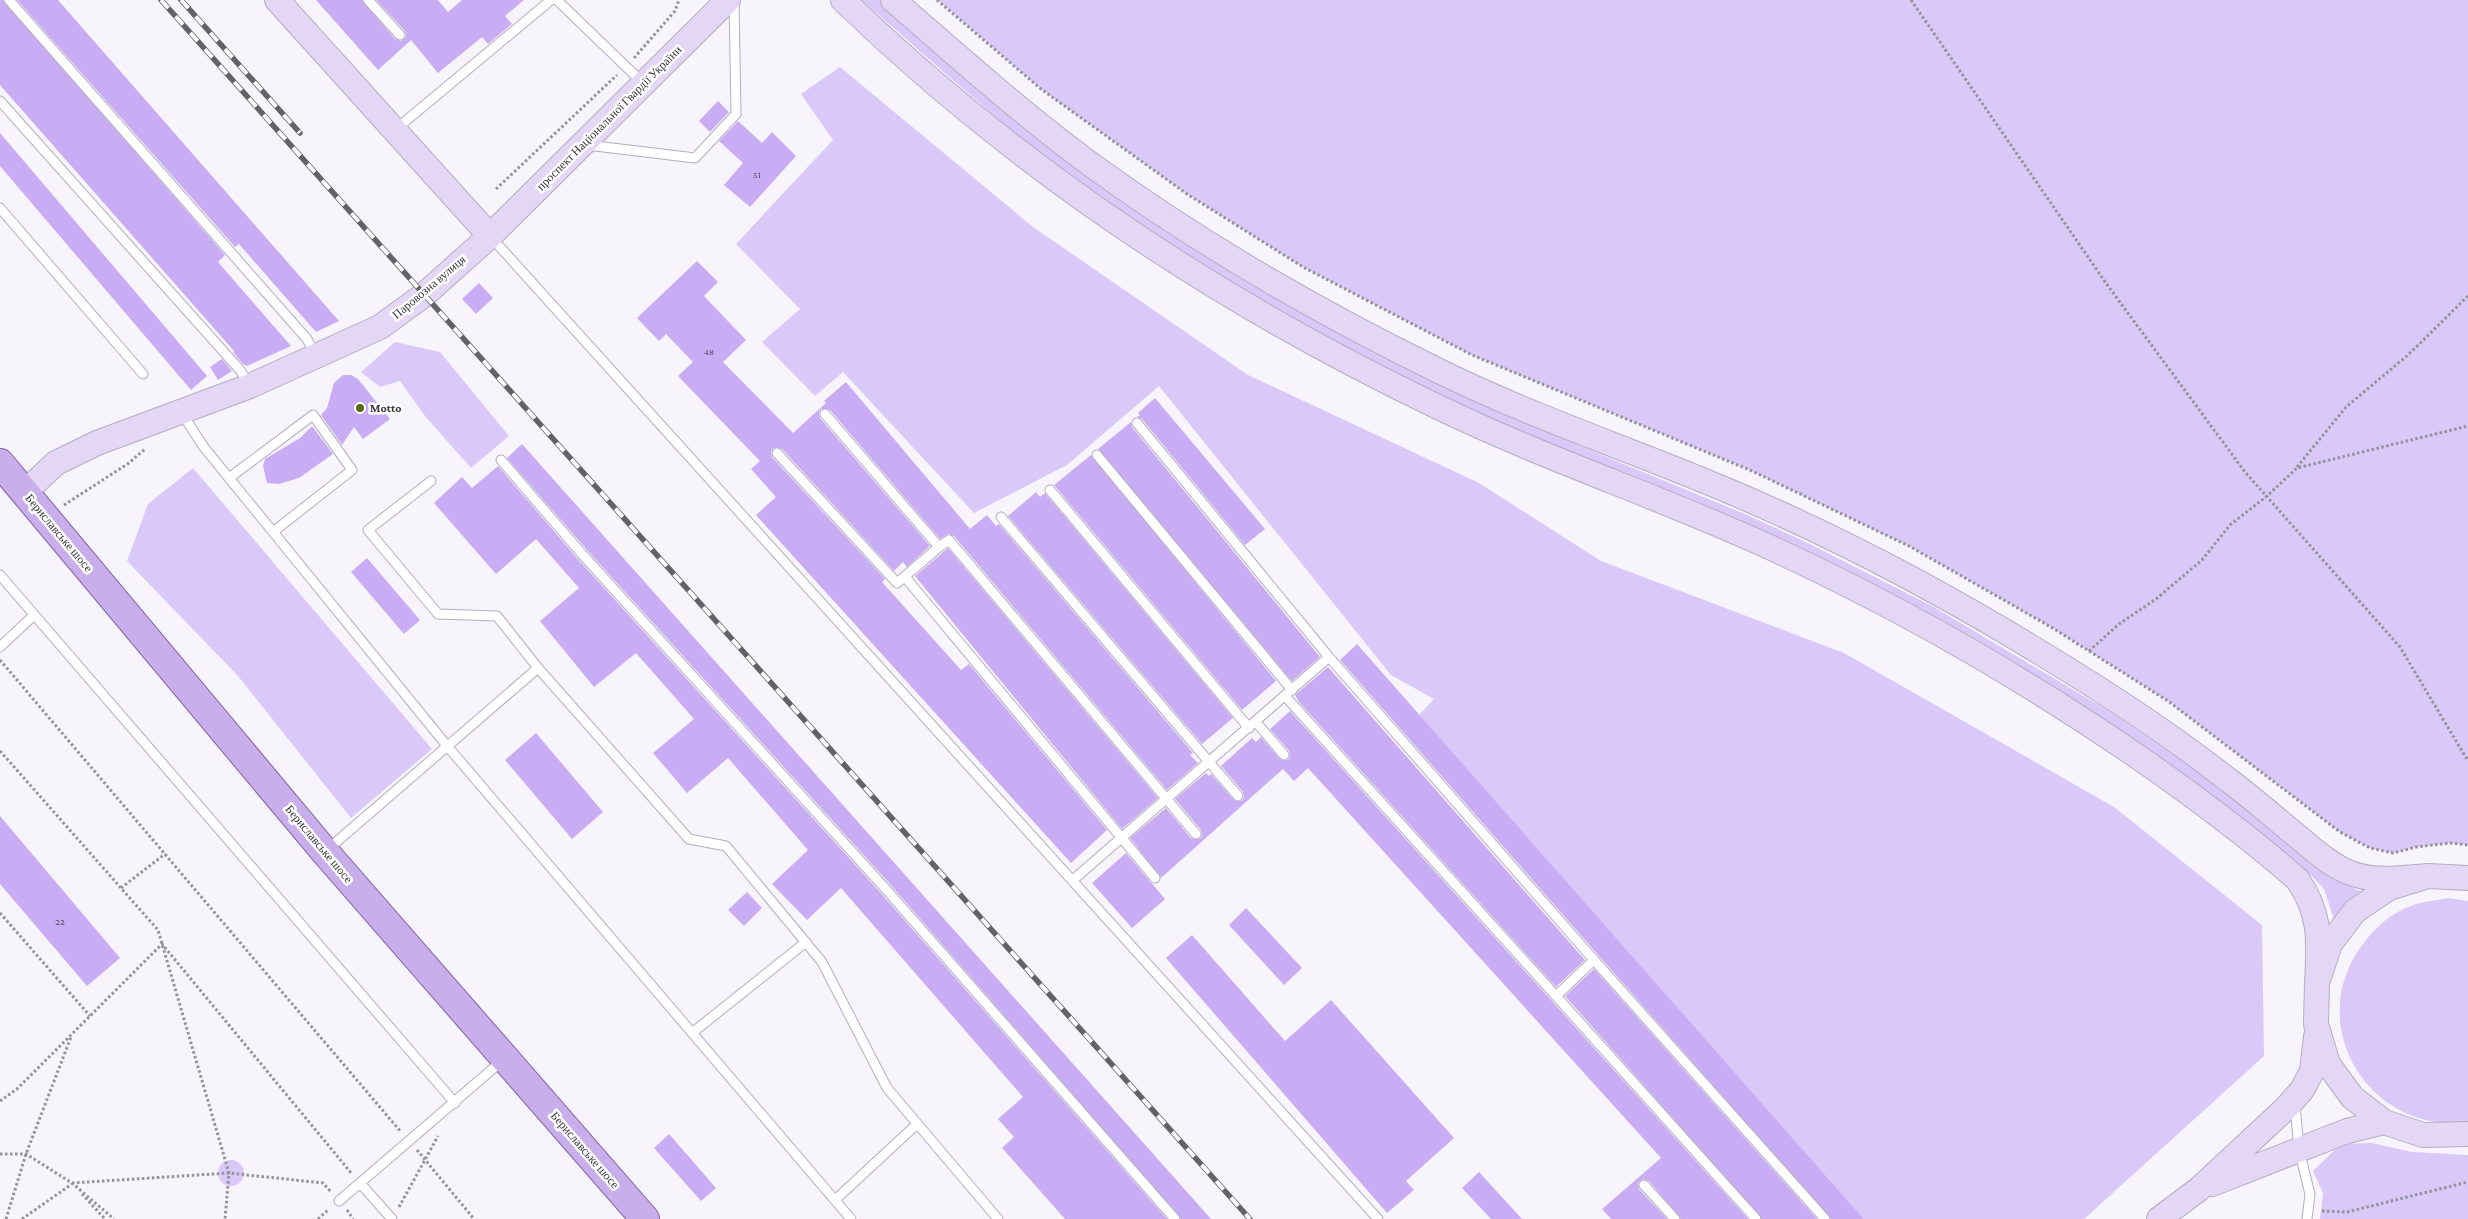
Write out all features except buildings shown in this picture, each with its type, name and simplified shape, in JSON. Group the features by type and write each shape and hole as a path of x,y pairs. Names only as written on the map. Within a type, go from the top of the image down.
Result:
{"main road":[{"name":"Бериславське шосе","path":"0,463 325,852 645,1219"}],"street":[{"path":"277,0 490,236"},
{"name":"проспект Національної Гвардії України","path":"490,236 728,0"},
{"path":"843,0 930,77 1064,186 1206,282 1294,334 1380,379 1517,444 1702,517 1852,587 1922,623 2112,739 2181,787 2297,879 2308,895 2316,916 2318,943 2316,1049 2312,1071 2302,1090 2294,1099 2199,1189 2160,1219"},
{"path":"893,0 1032,118 1095,167 1264,278 1344,323 1444,374 1533,414 1802,522 1899,570 1996,625 2156,728 2226,778 2323,857 2344,871 2362,877 2384,879 2428,876 2468,878"},
{"name":"Паровозна вулиця","path":"25,492 56,463 97,443 250,386 380,327 424,294 490,236"},
{"path":"2317,983 2330,944 2355,912 2388,888 2428,876"},
{"path":"2316,1024 2328,1064 2352,1097 2384,1122 2423,1135 2468,1134"},
{"path":"2199,1189 2347,1131 2384,1122"}],"lane":[{"path":"9,0 307,339 316,356"},
{"path":"368,0 400,35"},
{"path":"394,130 551,0"},
{"path":"557,0 644,83"},
{"path":"584,144 695,158 736,114 734,0"},
{"path":"0,101 240,370 250,386"},
{"path":"0,208 143,374"},
{"path":"490,236 1378,1219"},
{"path":"180,412 193,433 229,478 448,746 851,1219"},
{"path":"825,414 939,547"},
{"path":"229,478 313,415 352,470 273,532"},
{"path":"1137,423 1329,657 1594,960 1826,1219"},
{"path":"777,453 897,583 949,540 1196,834"},
{"path":"1097,455 1288,693 1756,1219"},
{"path":"501,460 582,554 884,888 1175,1219"},
{"path":"431,481 368,530 438,614 496,616 538,668 689,839 726,846 822,962 887,1088 998,1219"},
{"path":"1050,490 1252,725 1284,755"},
{"path":"1001,518 1238,796"},
{"path":"0,575 455,1103"},
{"path":"905,577 1155,878"},
{"path":"0,647 34,615"},
{"path":"1073,880 1329,657"},
{"path":"325,852 538,668"},
{"path":"692,1033 806,942"},
{"path":"1556,996 1594,960"},
{"path":"339,1201 505,1058"},
{"path":"2294,1099 2299,1150 2310,1194 2308,1214"},
{"path":"835,1200 917,1124"},
{"path":"360,1183 392,1219"},
{"path":"1644,1185 1675,1219"}],"path":[{"path":"496,189 627,65 675,11 679,0"},
{"path":"1911,0 2108,286 2245,472 2400,647 2468,762"},
{"path":"2089,651 2119,624 2156,599 2202,560 2230,525 2267,496 2297,468 2346,407 2408,355 2468,296"},
{"path":"2297,468 2468,426"},
{"path":"46,518 79,494 129,463 151,444"},
{"path":"0,660 474,1219"},
{"path":"0,750 158,930 229,1173 225,1219"},
{"path":"121,888 165,854"},
{"path":"0,913 90,1016"},
{"path":"0,1101 18,1089 162,944"},
{"path":"162,944 360,1183"},
{"path":"6,1219 26,1154 72,1034"},
{"path":"398,1210 455,1103"},
{"path":"0,1154 26,1154 72,1183 114,1219"},
{"path":"22,1219 72,1183 229,1173 323,1183 339,1201"},
{"path":"2308,1214 2348,1212 2468,1182"},
{"path":"72,1183 105,1219"}],"shaded area":[{"path":"862,0 879,0 956,69 1177,237 1227,270 1365,348 1446,388 1507,416 1745,514 1808,543 1932,606 2109,711 2209,779 2332,876 2357,890 2372,893 2336,926 2324,889 2313,877 2207,792 2114,728 2022,671 1442,399 1236,289 1062,173"},
{"path":"938,0 2468,0 2468,845 2450,843 2416,847 2393,853 2370,848 2340,832 2168,701 2051,627 1909,546 1752,471 1472,355 1303,267 1187,194 1041,89"},
{"path":"840,67 1033,227 1248,375 1479,483 1601,561 1844,653 2114,807 2262,925 2264,1056 2084,1219 1864,1219 1419,715 1434,699 1391,675 1159,386 1067,465 974,513 843,372 815,396 762,342 800,309 736,244 833,140 801,94"},
{"path":"395,342 440,352 509,436 471,468 425,416 400,381 380,387 361,372"},
{"path":"193,468 432,749 351,818 238,676 127,561 148,504"},
{"path":"2448,898 2468,901 2468,1122 2432,1121 2400,1110 2374,1091 2354,1066 2343,1036 2340,1004 2347,971 2366,940 2380,925 2404,909 2420,903"},
{"path":"2372,1143 2412,1152 2468,1155 2468,1219 2320,1219 2323,1193 2313,1171 2341,1144"},
{"path":"231,1160 240,1164 244,1173 240,1182 231,1186 222,1182 218,1173 222,1164"}],"railway":[{"path":"161,0 1250,1219"},
{"path":"181,0 300,133"}],"place":[{"name":"Motto","path":"360,408"}]}
